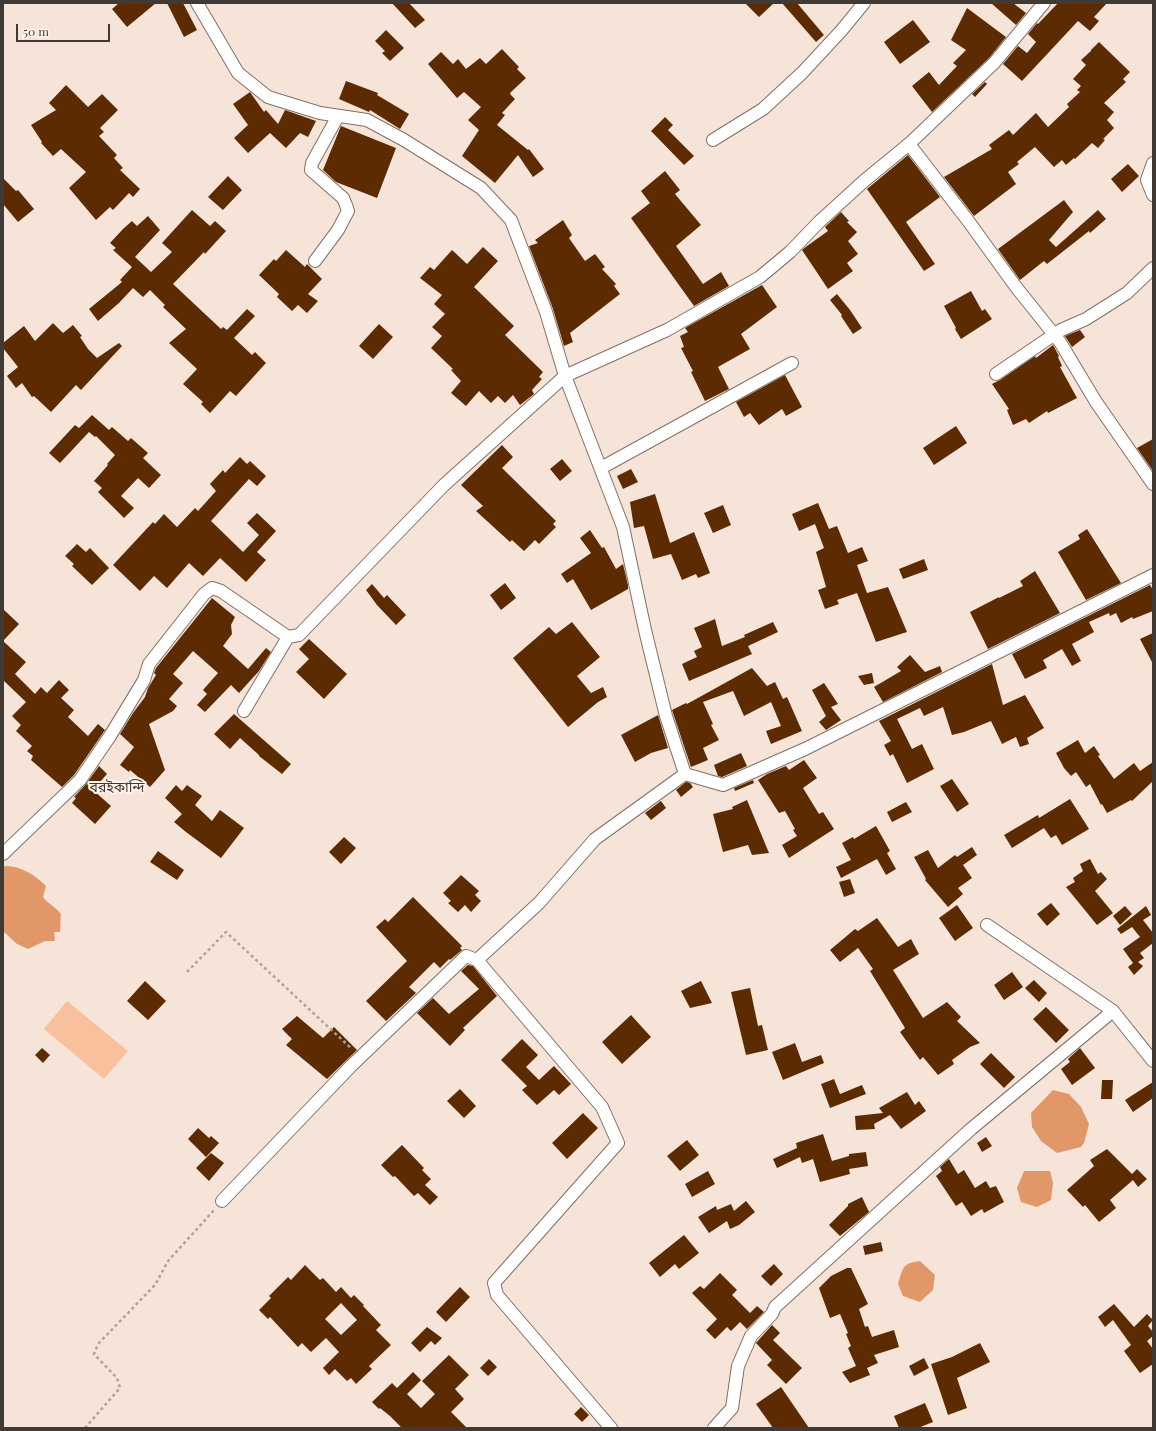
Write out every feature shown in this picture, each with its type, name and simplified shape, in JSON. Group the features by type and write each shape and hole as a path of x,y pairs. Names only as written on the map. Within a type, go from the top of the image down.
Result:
{"street":[{"path":"197,3 238,73 268,97 320,113 367,120 404,140 481,188 511,220 546,312 565,376 623,527 645,630 666,716 685,774"},
{"path":"713,140 763,109 812,62 841,31 864,3"},
{"path":"244,711 288,638 299,634 444,485 565,376 667,330 760,277 790,252 819,222 864,181 909,144 994,63 1044,3"},
{"path":"315,261 338,230 348,211 343,198 311,170 312,163 338,116"},
{"path":"909,144 969,222 1016,287 1060,342 1096,402 1153,484"},
{"path":"1153,163 1147,180 1153,195"},
{"path":"996,374 1054,335 1086,319 1127,293 1153,268"},
{"path":"600,468 792,363"},
{"path":"685,774 723,785 805,749 1153,575"},
{"path":"3,854 80,780 110,736 144,680 149,664 204,594 212,588 221,591 288,638"},
{"path":"477,960 539,903 595,839 685,774"},
{"path":"987,925 1113,1011 1153,1061"},
{"path":"222,1201 361,1057 466,956 477,960 602,1107 618,1142 494,1283 497,1295 611,1428"},
{"path":"714,1428 732,1408 738,1366 751,1336 772,1314 775,1307 971,1129 1113,1011"}],"path":[{"path":"187,972 226,932 361,1057"},
{"path":"85,1428 120,1388 117,1378 94,1354 98,1344 154,1285 168,1262 222,1201"}],"shaded area":[{"path":"12,866 28,872 46,886 43,897 61,914 60,932 54,932 55,941 45,941 28,949 17,944 3,931 3,867"},
{"path":"67,1001 128,1051 104,1079 44,1029"},
{"path":"1053,1090 1069,1094 1081,1107 1089,1124 1084,1143 1081,1147 1057,1153 1041,1141 1032,1127 1031,1113"},
{"path":"1024,1171 1050,1171 1053,1183 1051,1200 1037,1207 1021,1202 1017,1188"},
{"path":"920,1261 935,1275 933,1290 920,1302 903,1296 898,1284 904,1267 910,1263"}],"building":[{"path":"119,3 156,3 127,27 112,9"},
{"path":"167,3 183,3 197,30 184,37"},
{"path":"392,3 409,3 425,20 415,28"},
{"path":"745,3 774,3 759,17"},
{"path":"782,3 797,3 824,35 816,42"},
{"path":"991,3 1013,3 1026,13 1016,25"},
{"path":"1058,3 1107,3 1094,17 1099,21 1090,31 1078,21 1022,81 1003,64 1018,46 1027,53 1036,42 1028,34"},
{"path":"967,8 1006,37 989,58 932,112 912,86 929,72 939,85 957,66 953,63 966,50 951,40"},
{"path":"913,20 930,42 900,64 884,42"},
{"path":"386,30 404,48 390,61 382,53 385,51 375,41"},
{"path":"1099,42 1130,72 1123,79 1126,82 1104,103 1114,112 1107,120 1114,128 1103,139 1105,140 1098,148 1092,143 1075,159 1074,158 1066,165 1062,160 1054,167 1035,147 1017,162 1019,164 1008,172 1016,184 974,216 944,177 992,149 989,145 1009,130 1013,135 1036,113 1048,127 1069,107 1067,104 1080,92 1077,90 1081,86 1073,79 1086,65 1081,60"},
{"path":"502,49 519,67 517,69 526,78 511,92 510,94 515,99 502,113 505,115 497,125 528,150 529,149 544,169 533,177 518,155 495,183 462,156 479,130 468,120 481,107 464,92 457,98 428,64 441,52 453,64 458,59 466,69 480,58 486,64"},
{"path":"346,81 378,93 377,95 409,114 400,129 370,110 369,112 339,99"},
{"path":"985,82 987,84 975,97 972,94"},
{"path":"66,85 88,107 102,94 118,110 100,128 104,132 99,136 117,155 114,158 123,168 120,170 140,189 133,197 129,193 113,210 110,207 96,220 69,188 86,172 61,149 53,156 41,143 42,142 31,125 56,110 49,103"},
{"path":"250,92 264,112 266,110 278,124 285,110 316,121 308,137 300,133 286,148 270,133 248,153 234,138 248,125 233,104"},
{"path":"665,117 673,125 668,130 694,156 684,165 651,131"},
{"path":"341,126 396,148 377,198 336,182 323,170"},
{"path":"908,155 940,197 906,222 935,264 924,271 867,189"},
{"path":"1128,164 1139,176 1122,192 1111,179"},
{"path":"665,171 680,190 675,194 701,225 676,246 703,284 721,272 729,286 694,306 631,218 650,203 641,191"},
{"path":"228,176 242,190 223,210 208,197"},
{"path":"3,178 16,191 18,190 34,209 18,222 3,204"},
{"path":"1064,200 1073,212 1049,240 1056,247 1098,210 1106,219 1090,233 1089,231 1047,264 1044,261 1020,280 998,249"},
{"path":"192,210 210,226 215,221 226,231 205,254 204,252 173,284 221,329 223,327 227,330 247,309 255,316 234,338 252,355 255,352 266,363 236,396 230,391 210,413 201,404 203,402 183,384 197,369 169,343 186,329 163,307 165,305 150,290 143,297 133,288 119,303 98,321 89,309 122,282 120,280 132,267 113,250 116,248 110,243 123,229 132,221 137,226 148,216 160,230 135,257 151,272 172,252 162,243"},
{"path":"841,212 849,221 847,222 857,232 848,241 858,254 847,263 853,271 828,289 802,250 828,231 825,227"},
{"path":"563,220 572,235 569,238 585,261 595,254 605,267 602,269 616,284 614,286 620,294 570,333 573,342 564,346 553,309 529,246 538,243 535,240"},
{"path":"483,247 498,261 474,287 514,326 505,335 543,372 539,377 542,379 532,390 534,394 520,405 513,395 505,403 498,396 491,403 479,391 466,406 451,393 461,381 451,370 453,369 431,348 442,336 432,327 445,314 434,304 442,295 420,278 430,267 434,270 452,250 467,264"},
{"path":"286,250 305,267 307,264 322,279 308,294 318,301 307,313 298,305 292,311 277,297 279,294 259,275 274,259 276,261"},
{"path":"762,285 777,307 741,334 750,349 718,367 729,389 705,401 691,372 693,371 681,348 684,347 680,336 688,332 685,328"},
{"path":"971,291 982,311 985,309 992,319 961,339 944,306"},
{"path":"837,294 862,328 853,334 841,316 842,315 830,300"},
{"path":"53,323 63,333 73,325 82,336 80,337 88,349 97,358 119,343 122,346 81,390 76,385 51,412 34,396 32,397 22,383 16,388 7,376 18,367 3,348 3,343 24,326 35,341"},
{"path":"379,324 393,337 373,359 359,346"},
{"path":"1080,330 1085,337 1072,347 1065,336"},
{"path":"1053,345 1059,356 1058,357 1062,366 1060,367 1077,398 1048,413 1047,411 1029,423 1026,419 1013,425 1007,410 1009,409 992,384 1035,356 1036,358"},
{"path":"785,375 802,407 786,416 782,409 759,425 750,413 744,417 736,402"},
{"path":"92,415 109,430 112,427 128,441 131,438 148,453 143,458 161,475 149,488 138,478 121,496 134,508 124,518 98,492 102,488 94,481 115,455 96,436 95,437 89,432 60,463 49,453 75,425 79,428"},
{"path":"956,426 967,443 934,465 923,448"},
{"path":"1153,439 1153,471 1137,448"},
{"path":"502,445 513,457 502,468 556,521 553,524 556,527 539,544 535,540 524,551 512,540 510,542 476,511 483,506 461,485"},
{"path":"240,457 247,464 250,461 266,476 257,486 249,479 211,521 243,552 259,535 247,523 257,513 276,531 257,552 266,560 246,582 220,558 203,576 189,563 167,588 154,576 140,591 113,565 153,522 155,524 164,514 177,527 195,508 198,511 216,491 210,484 223,470 225,473"},
{"path":"562,459 572,471 560,481 550,469"},
{"path":"631,469 638,482 623,489 617,476"},
{"path":"655,494 670,543 694,532 710,573 698,578 696,574 682,580 671,554 653,559 644,526 634,528 630,502"},
{"path":"818,503 829,529 837,526 848,553 862,547 868,561 857,565 867,593 888,587 907,632 876,642 857,593 837,600 839,604 825,609 818,590 826,587 816,552 824,548 815,524 799,531 792,514"},
{"path":"723,505 731,525 713,533 704,513"},
{"path":"1087,529 1121,583 1086,600 1058,552 1080,539 1078,535"},
{"path":"590,530 602,548 604,547 616,569 623,564 628,585 628,589 591,610 573,579 567,583 561,574 591,553 580,538"},
{"path":"77,544 86,552 90,548 109,568 92,585 72,566 74,564 65,556"},
{"path":"924,559 928,570 903,579 899,569"},
{"path":"1035,571 1060,613 988,649 970,612 1023,586 1020,581"},
{"path":"505,583 516,598 501,610 490,595"},
{"path":"372,584 384,598 387,595 406,615 396,625 377,605 366,590"},
{"path":"1150,585 1153,590 1153,611 1133,619 1132,617 1121,623 1116,613 1110,616 1109,613 1089,622 1094,632 1072,644 1081,661 1072,666 1062,649 1043,660 1047,668 1025,679 1012,654"},
{"path":"212,598 235,617 231,625 232,634 223,646 248,669 266,648 271,652 259,671 239,693 231,685 205,712 197,705 207,694 203,690 218,673 193,651 173,674 183,683 169,699 177,706 173,711 149,724 165,770 150,787 130,770 129,772 120,765 134,747 120,734 145,697 148,688 156,675 154,673 156,668"},
{"path":"3,609 19,624 3,641"},
{"path":"715,619 722,646 745,637 744,635 773,622 778,632 748,646 752,654 689,681 682,664 697,657 694,651 702,647 694,628"},
{"path":"572,622 600,657 577,676 591,693 603,687 607,697 598,702 568,727 513,658 549,627 556,634"},
{"path":"1153,633 1153,664 1140,639"},
{"path":"309,639 347,674 324,699 296,672 309,659 299,649"},
{"path":"3,641 26,662 15,674 35,694 41,687 47,693 59,680 69,690 61,698 74,710 68,717 88,736 98,724 105,730 74,775 62,787 31,760 33,756 27,751 32,746 16,731 21,725 12,716 26,702 3,680"},
{"path":"910,655 925,672 940,666 942,672 883,702 874,687 901,671 897,667"},
{"path":"992,664 1003,705 1025,695 1044,728 1027,738 1029,744 1020,747 1016,737 1002,744 991,721 964,732 952,735 943,707 924,716 920,708 897,719 912,749 922,744 934,769 907,783 893,754 890,756 884,745 891,741 879,721"},
{"path":"752,668 767,686 775,682 783,699 787,697 802,731 771,744 766,731 781,726 771,702 744,716 733,691 703,702 713,724 711,725 719,740 703,748 708,760 691,767 672,710 686,703 687,704"},
{"path":"872,673 874,683 864,685 858,676"},
{"path":"824,683 838,704 831,707 841,720 826,730 819,722 826,716 812,690"},
{"path":"234,714 291,764 282,774 259,756 240,738 230,749 214,734"},
{"path":"658,715 668,748 651,753 635,762 621,735"},
{"path":"1078,740 1085,753 1094,746 1100,755 1098,756 1114,779 1134,763 1140,771 1153,762 1153,781 1132,801 1131,800 1107,813 1090,784 1086,787 1076,772 1071,776 1064,768 1056,753"},
{"path":"741,753 747,766 722,777 718,776 714,765"},
{"path":"804,760 817,778 803,788 819,814 823,812 834,829 789,858 782,845 797,836 793,830 795,829 785,811 779,813 758,780 767,774 786,766 789,770"},
{"path":"99,766 107,774 93,790 111,806 95,824 72,803 76,798 74,797"},
{"path":"952,779 969,804 957,812 940,786"},
{"path":"753,780 754,783 735,791 734,788"},
{"path":"686,782 690,783 693,787 681,797 676,790"},
{"path":"176,785 182,791 187,785 202,796 195,805 212,821 220,810 244,828 221,858 174,822 182,814 165,798"},
{"path":"1070,799 1089,829 1062,845 1056,835 1051,838 1044,828 1012,848 1004,835 1038,815 1039,818"},
{"path":"747,800 769,853 752,855 748,845 723,852 713,814 733,809 732,807"},
{"path":"661,801 666,808 651,820 645,813"},
{"path":"906,802 912,812 892,822 887,812"},
{"path":"876,826 890,851 887,853 896,869 886,875 877,859 841,878 836,867 851,860 842,843 853,837 854,839"},
{"path":"344,837 356,848 341,864 329,852"},
{"path":"972,847 977,855 963,865 972,878 958,888 963,894 948,907 925,880 926,879 914,857 928,850 938,868 955,855 957,857"},
{"path":"158,851 184,870 177,880 150,862"},
{"path":"1090,859 1098,874 1101,872 1107,879 1095,891 1113,913 1097,925 1066,887 1075,882 1073,878 1083,871 1080,864"},
{"path":"461,875 479,891 475,895 481,901 471,912 465,905 458,912 448,903 451,901 443,893"},
{"path":"850,879 855,893 844,897 839,882"},
{"path":"413,897 462,946 460,948 462,950 450,960 449,959 440,968 434,962 409,987 416,993 386,1021 366,1001 407,961 376,927 385,919 388,922"},
{"path":"1051,903 1060,914 1047,926 1037,914"},
{"path":"957,905 973,928 955,941 939,918"},
{"path":"1125,906 1132,914 1120,925 1113,916"},
{"path":"1146,906 1151,915 1143,920 1153,933 1153,943 1140,953 1144,958 1138,962 1143,966 1134,975 1128,967 1133,963 1123,949 1140,937 1132,927 1121,934 1117,929"},
{"path":"877,918 898,947 911,939 919,954 893,970 923,1018 947,1002 961,1017 957,1021 980,1043 970,1047 952,1060 954,1064 938,1075 923,1057 920,1060 900,1032 905,1028 870,971 873,969 858,948 840,962 830,950 855,929 858,931"},
{"path":"468,965 473,966 497,996 463,1028 465,1030 450,1046 417,1013 433,998 449,1014 479,989 461,971"},
{"path":"1012,972 1023,987 1004,1000 994,985"},
{"path":"1034,980 1047,993 1039,1002 1025,988"},
{"path":"145,981 166,1001 148,1020 127,1001"},
{"path":"701,981 712,1003 690,1008 681,991"},
{"path":"750,988 758,1026 762,1025 768,1050 746,1055 731,992"},
{"path":"1046,1007 1069,1030 1056,1043 1033,1019"},
{"path":"631,1015 651,1037 622,1064 602,1042"},
{"path":"297,1016 323,1038 334,1027 357,1050 327,1079 286,1045 292,1039 282,1029"},
{"path":"522,1039 538,1055 526,1067 539,1080 554,1066 571,1084 559,1095 554,1090 537,1105 522,1090 527,1086 501,1060"},
{"path":"795,1043 802,1062 821,1055 824,1063 783,1080 772,1052"},
{"path":"42,1048 50,1055 43,1063 35,1055"},
{"path":"1080,1048 1095,1068 1072,1085 1061,1069 1070,1062 1068,1059"},
{"path":"991,1053 1015,1077 1004,1088 980,1064"},
{"path":"834,1079 840,1094 862,1085 866,1094 830,1108 821,1084"},
{"path":"1102,1080 1113,1080 1112,1099 1101,1099"},
{"path":"1153,1082 1153,1098 1133,1112 1125,1100"},
{"path":"460,1089 476,1106 464,1118 447,1101"},
{"path":"907,1092 915,1105 919,1101 926,1111 901,1129 890,1115 874,1124 875,1129 856,1130 855,1116 883,1113 879,1108"},
{"path":"583,1113 598,1128 567,1159 552,1143"},
{"path":"198,1128 209,1138 211,1136 219,1143 206,1157 188,1139"},
{"path":"823,1134 832,1161 849,1156 849,1154 866,1152 868,1166 849,1169 850,1174 820,1182 813,1159 802,1163 800,1157 777,1168 773,1159 797,1148 796,1143"},
{"path":"986,1137 992,1146 982,1152 977,1143"},
{"path":"687,1140 699,1155 680,1171 667,1156"},
{"path":"402,1145 424,1168 422,1170 431,1179 425,1185 438,1197 430,1205 418,1193 414,1196 395,1176 393,1177 381,1165"},
{"path":"1107,1149 1132,1174 1137,1169 1147,1179 1138,1187 1133,1180 1110,1200 1116,1208 1099,1222 1085,1205 1083,1207 1067,1190 1094,1166 1090,1160"},
{"path":"211,1153 224,1163 209,1181 196,1168"},
{"path":"949,1159 958,1174 964,1170 975,1188 986,1181 990,1188 996,1186 1004,1202 984,1213 982,1209 971,1216 962,1202 956,1206 936,1176 942,1171 940,1167"},
{"path":"708,1171 715,1184 692,1197 685,1184"},
{"path":"862,1197 869,1212 840,1236 829,1225 848,1206 848,1204"},
{"path":"746,1201 755,1212 739,1225 730,1229 727,1221 709,1233 698,1217 716,1206 717,1210 731,1204 734,1211"},
{"path":"684,1235 699,1253 679,1269 675,1264 660,1277 649,1263"},
{"path":"881,1242 883,1251 865,1255 863,1246"},
{"path":"774,1264 783,1274 771,1286 761,1276"},
{"path":"305,1265 320,1280 323,1278 336,1292 341,1287 351,1298 354,1295 381,1325 376,1330 391,1345 369,1366 372,1369 356,1384 351,1378 347,1381 335,1369 329,1375 323,1368 339,1352 326,1338 311,1352 302,1343 298,1347 270,1317 268,1319 259,1310 271,1298 269,1296 288,1277 291,1280","holes":["341,1303 357,1320 341,1335 325,1319"]},
{"path":"847,1268 851,1268 868,1304 859,1309 865,1327 868,1326 872,1337 894,1330 899,1347 874,1355 878,1363 867,1368 870,1375 850,1383 842,1372 856,1366 848,1348 851,1346 846,1334 848,1333 840,1314 830,1318 819,1288 831,1276"},
{"path":"720,1273 737,1290 732,1295 750,1313 757,1306 764,1312 747,1329 740,1322 731,1331 727,1327 715,1339 706,1330 717,1319 692,1293 700,1286 704,1289"},
{"path":"460,1287 470,1297 446,1322 436,1312"},
{"path":"1114,1304 1134,1327 1147,1314 1153,1320 1148,1326 1153,1332 1153,1336 1147,1341 1153,1349 1153,1364 1140,1373 1124,1351 1131,1345 1113,1320 1105,1327 1098,1317"},
{"path":"772,1325 780,1333 773,1340 802,1368 786,1384 767,1365 772,1360 756,1343"},
{"path":"427,1327 442,1338 435,1345 431,1341 420,1352 411,1343"},
{"path":"980,1343 990,1362 957,1378 967,1408 948,1415 931,1364 952,1357"},
{"path":"449,1355 469,1375 455,1389 464,1399 451,1412 467,1428 402,1428 390,1416 380,1408 379,1409 372,1402 392,1383 397,1388 413,1372 421,1380 407,1394 421,1408 435,1394 422,1381"},
{"path":"924,1358 929,1368 914,1376 909,1366"},
{"path":"489,1359 497,1367 488,1376 480,1368"},
{"path":"781,1387 809,1428 773,1428 756,1404"},
{"path":"925,1403 933,1422 918,1428 899,1428 894,1416"},
{"path":"581,1407 589,1415 582,1422 574,1414"}],"district":[{"name":"বরইকান্দি","path":"117,788"}]}
